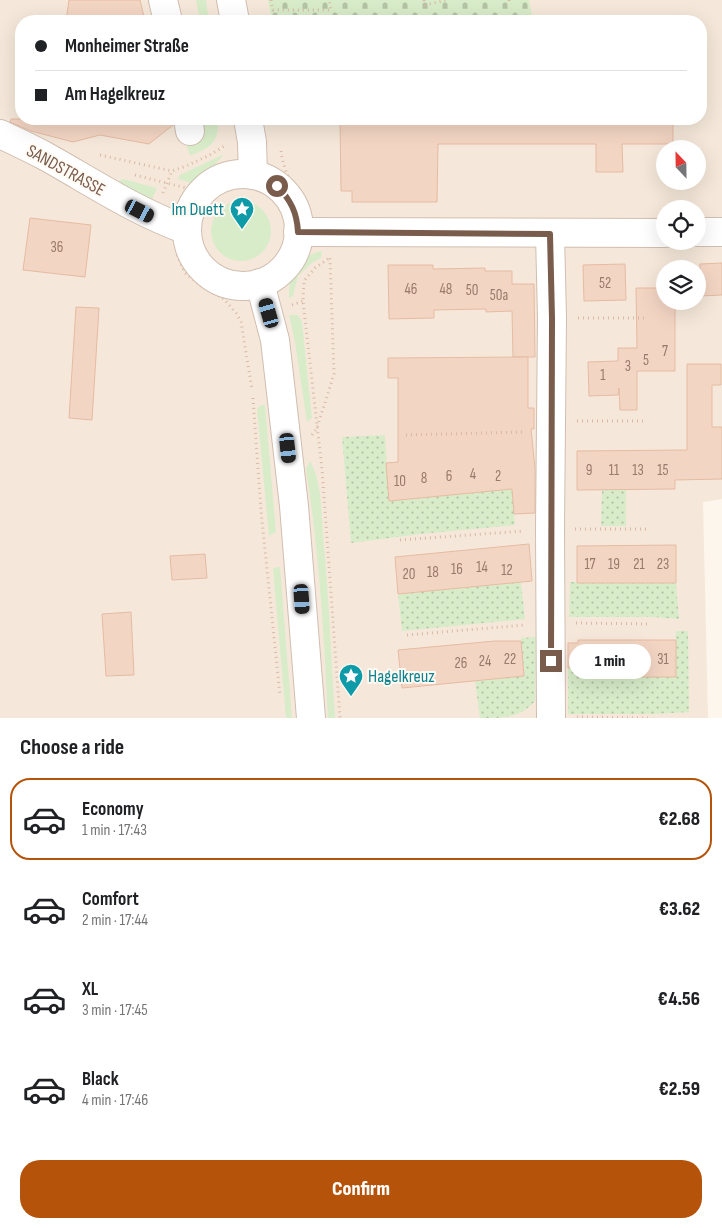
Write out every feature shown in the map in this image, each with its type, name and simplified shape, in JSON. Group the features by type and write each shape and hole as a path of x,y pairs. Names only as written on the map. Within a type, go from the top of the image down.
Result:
{"street":[{"path":"163,0 167,15"},
{"path":"231,0 234,15"},
{"path":"249,125 252,142 253,175"},
{"name":"SANDSTRASSE","path":"0,134 43,155 126,204 154,218 180,240"},
{"path":"237,174 253,175 277,186 293,206 298,232 296,246 291,258 283,269 272,278 245,286 229,285 215,279 193,257 188,242 180,240 197,197 208,186 222,178 237,174"},
{"path":"298,232 656,233"},
{"path":"706,232 722,232"},
{"path":"550,234 552,318 550,623 562,718"},
{"path":"260,283 275,340 294,506 311,718"}],"path":[{"path":"271,0 273,10 331,10 329,0"},
{"path":"424,0 425,5 447,0"},
{"path":"509,0 510,5"},
{"path":"172,171 208,156 224,145"},
{"path":"280,147 288,178 308,205"},
{"path":"180,240 185,274 224,299 236,312 241,322 252,394 261,511 281,702"},
{"path":"318,428 334,374 330,258 315,268 304,281 303,301 322,469 340,718"},
{"path":"552,318 648,318"},
{"path":"406,435 647,421"},
{"path":"400,540 550,528 649,529"},
{"path":"407,635 550,623 648,624"},
{"path":"562,718 649,718"}],"shaded area":[{"path":"0,0 722,0 722,499 703,502 708,718 0,718"}],"green space":[{"path":"196,0 206,0 208,15 199,15"},
{"path":"268,0 529,0 532,15 271,15"},
{"path":"204,125 218,125 215,139 208,147 190,156 186,144 204,138 202,128"},
{"path":"224,154 209,172 195,184 178,179 180,175"},
{"path":"123,179 157,188 149,207 117,185"},
{"path":"241,201 257,206 262,210 266,215 271,231 266,247 262,252 257,256 241,261 225,256 220,252 216,247 211,231 216,215 220,210 225,206"},
{"path":"322,251 321,258 312,263 298,276 293,296 289,298 290,282 296,268 307,257"},
{"path":"289,315 298,315 302,322 312,418 307,422 295,342"},
{"path":"261,405 265,405 276,532 269,536 257,409"},
{"path":"385,435 389,501 512,489 515,525 351,543 342,437"},
{"path":"310,461 317,478 320,497 335,718 328,718 320,593 306,469"},
{"path":"602,489 626,489 626,526 601,526"},
{"path":"280,567 292,718 286,718 273,568"},
{"path":"521,582 525,619 402,631 398,594"},
{"path":"570,582 676,583 679,619 653,617 569,617"},
{"path":"676,631 688,631 689,712 568,714 568,668 578,668 579,677 675,677"},
{"path":"536,637 535,701 518,714 497,718 480,718 475,681 524,676 521,638"}],"building":[{"path":"69,0 140,0 144,15 67,15"},
{"path":"11,119 15,119 15,124 10,122"},
{"path":"17,125 173,125 149,144 100,135 73,142 31,131"},
{"path":"340,125 673,125 673,140 656,140 656,144 622,144 623,172 596,172 596,144 438,144 437,202 352,202 352,191 341,191"},
{"path":"30,218 91,225 85,277 23,270"},
{"path":"722,263 722,295 706,296 706,264"},
{"path":"625,264 626,300 584,301 583,265"},
{"path":"388,265 433,265 433,269 485,268 485,271 512,271 512,284 534,284 535,357 513,357 512,311 486,312 486,309 434,310 434,318 389,319"},
{"path":"636,288 656,288 656,310 675,310 675,371 637,371 637,410 620,410 619,388 618,395 589,396 588,362 618,361 618,348 637,348"},
{"path":"76,307 99,308 92,420 69,418"},
{"path":"528,357 528,408 534,408 534,429 531,429 535,468 535,513 514,514 512,489 389,501 386,463 398,462 398,378 388,378 388,358"},
{"path":"687,364 721,364 721,385 712,385 712,427 722,427 722,479 675,480 675,489 577,490 577,451 687,450"},
{"path":"529,544 532,581 398,594 395,557"},
{"path":"676,545 676,583 577,583 577,546"},
{"path":"205,554 207,578 172,580 170,556"},
{"path":"131,612 134,675 106,676 102,614"},
{"path":"578,640 676,640 676,677 578,677 578,668 568,668 568,643 578,643"},
{"path":"495,641 521,641 524,676 402,688 398,650"}],"place":[{"name":"Im Duett","path":"242,230"},
{"name":"Hagelkreuz","path":"351,697"}],"route":[{"path":"277,186 293,206 298,232 550,234 552,318 551,661"}]}
